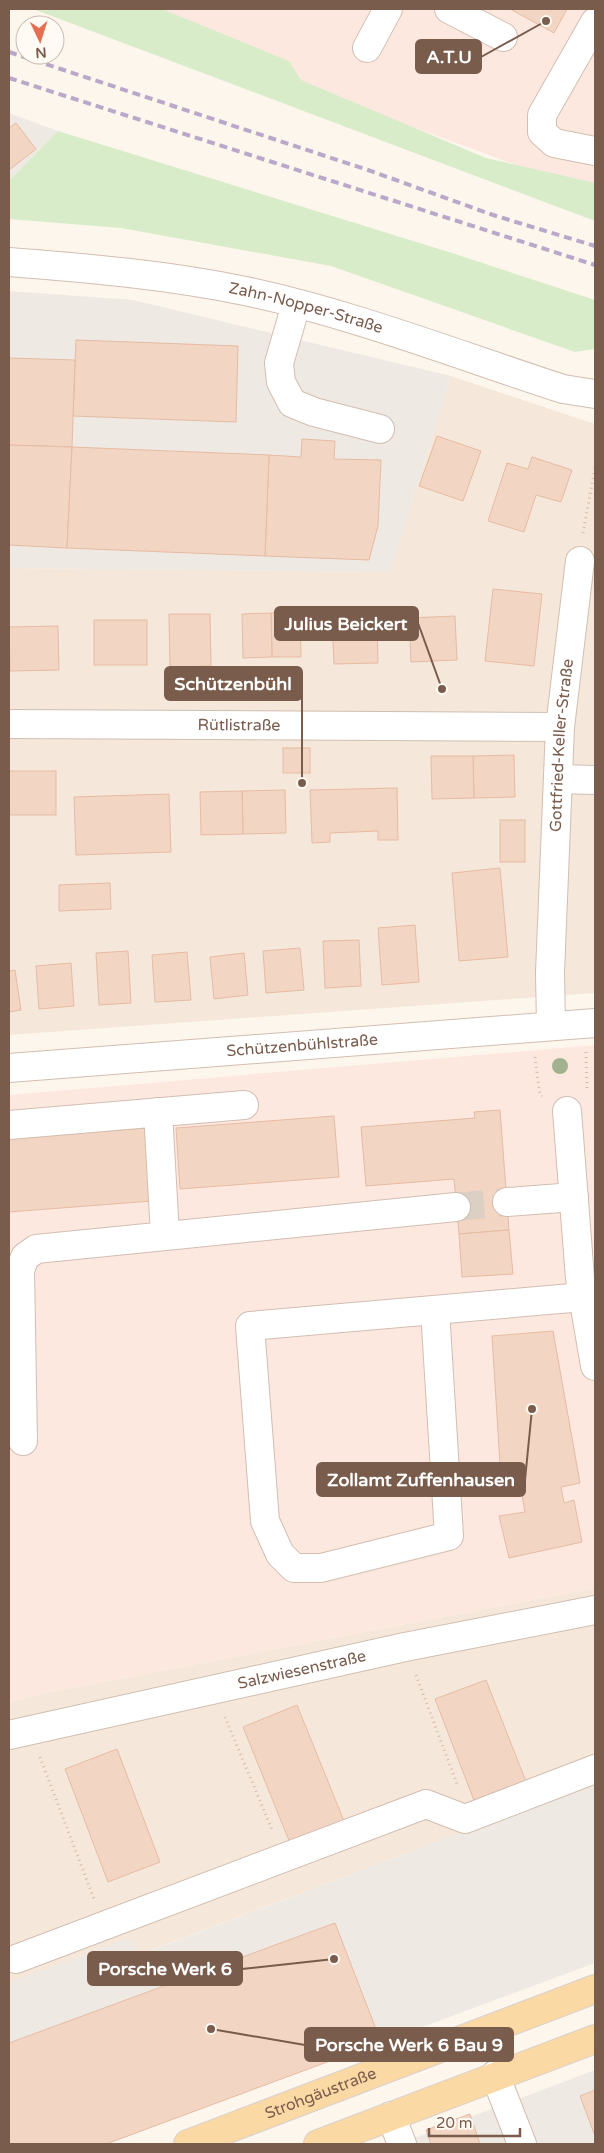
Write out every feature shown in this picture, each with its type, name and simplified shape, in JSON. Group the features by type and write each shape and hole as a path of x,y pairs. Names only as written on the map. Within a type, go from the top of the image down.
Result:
{"main road":[{"name":"Strohgäustraße","path":"188,2144 479,2035 595,1989"},
{"path":"479,2035 495,2075"},
{"path":"318,2144 495,2075 595,2039"}],"street":[{"path":"367,48 388,9"},
{"path":"449,9 503,37"},
{"path":"595,22 542,115 542,132 554,142 595,151"},
{"name":"Zahn-Nopper-Straße","path":"9,262 182,280 245,291 296,304 563,389 595,394"},
{"path":"296,304 279,363 281,382 292,403 314,412 380,429"},
{"name":"Gottfried-Keller-Straße","path":"542,1026 550,973 560,727 580,561"},
{"name":"Rütlistraße","path":"9,724 560,727"},
{"path":"558,779 595,780"},
{"name":"Schützenbühlstraße","path":"9,1068 589,1023"},
{"path":"9,1125 244,1105"},
{"path":"567,1111 574,1197 595,1366"},
{"path":"158,1112 165,1235"},
{"path":"507,1202 574,1197"},
{"path":"24,1441 20,1270 25,1257 36,1249 56,1245 456,1207"},
{"path":"435,1310 449,1536 321,1568 294,1568 280,1554 265,1521 250,1326 435,1310 586,1284"},
{"name":"Salzwiesenstraße","path":"20,1732 405,1647 595,1610"},
{"path":"16,1959 426,1804 465,1819 595,1770"},
{"path":"495,2075 522,2144"},
{"path":"391,2116 402,2144"}],"path":[{"path":"580,561 595,468"},
{"path":"542,1026 536,1072 540,1095 567,1111 587,1089 589,1023"},
{"path":"405,1647 454,1776"},
{"path":"213,1689 265,1812"},
{"path":"20,1732 104,1925"}],"shaded area":[{"path":"104,9 595,9 595,194 135,25"},
{"path":"9,113 58,131 9,181"},
{"path":"9,291 133,300 451,376 390,572 9,568"},
{"path":"451,376 595,424 595,993 9,1035 9,568 390,572"},
{"path":"595,1045 595,1588 45,1693 9,1702 9,1095"},
{"path":"595,1588 595,1782 138,1955 130,1938 9,1983 9,1702 45,1693"},
{"path":"595,1782 595,1963 107,2144 9,2144 9,1983 131,1937 139,1955"},
{"path":"595,2070 595,2144 398,2144"}],"green space":[{"path":"33,9 162,9 289,61 301,80 486,158 595,183 595,221 65,21 65,15 49,15"},
{"path":"58,131 452,253 595,300 595,349 575,352 331,266 121,228 9,219 9,181"}],"building":[{"path":"510,9 567,9 554,33"},
{"path":"16,123 36,149 9,170 9,128"},
{"path":"76,340 238,346 236,422 73,416"},
{"path":"9,358 75,360 72,447 9,445"},
{"path":"437,436 481,451 463,501 419,486"},
{"path":"302,439 335,441 334,459 381,460 378,526 369,560 265,556 269,455 301,457"},
{"path":"9,445 72,447 67,548 9,545"},
{"path":"72,447 269,455 265,556 67,548"},
{"path":"532,457 572,470 561,502 536,495 524,532 488,521 507,463 528,469"},
{"path":"493,589 542,594 534,666 485,661"},
{"path":"300,612 301,657 272,657 271,613"},
{"path":"271,613 272,657 243,658 242,614"},
{"path":"169,614 210,614 211,666 170,667"},
{"path":"455,616 457,660 411,662 409,618"},
{"path":"377,619 378,663 334,664 332,620"},
{"path":"94,620 147,620 147,665 94,665"},
{"path":"58,626 59,670 10,671 9,627"},
{"path":"283,748 310,748 310,773 283,773"},
{"path":"514,755 515,797 474,798 473,756"},
{"path":"431,756 473,756 474,798 432,799"},
{"path":"9,771 56,771 56,815 9,815"},
{"path":"397,788 398,840 378,840 378,831 330,833 330,842 312,843 310,790"},
{"path":"285,790 286,833 243,834 242,791"},
{"path":"242,791 243,834 201,835 200,792"},
{"path":"169,794 171,852 76,855 74,797"},
{"path":"500,820 525,820 525,862 500,862"},
{"path":"500,868 508,957 459,961 452,873"},
{"path":"110,883 111,909 59,911 59,885"},
{"path":"415,925 419,982 382,985 378,928"},
{"path":"359,940 361,986 325,988 323,941"},
{"path":"300,948 304,990 266,993 263,951"},
{"path":"128,951 131,1003 99,1005 96,953"},
{"path":"187,952 191,1000 155,1002 152,955"},
{"path":"244,953 248,995 214,999 210,957"},
{"path":"71,963 74,1006 39,1009 36,966"},
{"path":"15,970 21,1010 9,1012 9,971"},
{"path":"500,1110 509,1230 459,1234 454,1179 366,1186 361,1127 475,1118 474,1112"},
{"path":"334,1116 339,1177 180,1189 176,1128"},
{"path":"147,1128 152,1201 9,1212 9,1138"},
{"path":"509,1230 513,1274 462,1277 459,1234"},
{"path":"553,1331 580,1483 561,1487 564,1503 574,1500 582,1542 509,1558 499,1516 525,1512 522,1495 502,1496 492,1336"},
{"path":"486,1680 527,1784 475,1803 435,1699"},
{"path":"297,1705 344,1821 290,1843 243,1727"},
{"path":"117,1749 160,1862 108,1882 65,1769"},
{"path":"335,1923 381,2042 106,2144 9,2144 9,2043"},
{"path":"595,2090 595,2136 580,2096"},
{"path":"470,2114 480,2144 431,2144 426,2130"}],"tunnel":[{"path":"456,1207 507,1202"}],"railway":[{"path":"9,52 368,170 493,215 595,246"},
{"path":"9,78 595,265"}],"place":[{"name":"A.T.U","path":"546,21"},
{"name":"Julius Beickert","path":"442,689"},
{"name":"Schützenbühl","path":"302,783"},
{"name":"Zollamt Zuffenhausen","path":"532,1409"},
{"name":"Porsche Werk 6","path":"334,1959"},
{"name":"Porsche Werk 6 Bau 9","path":"211,2029"}]}
